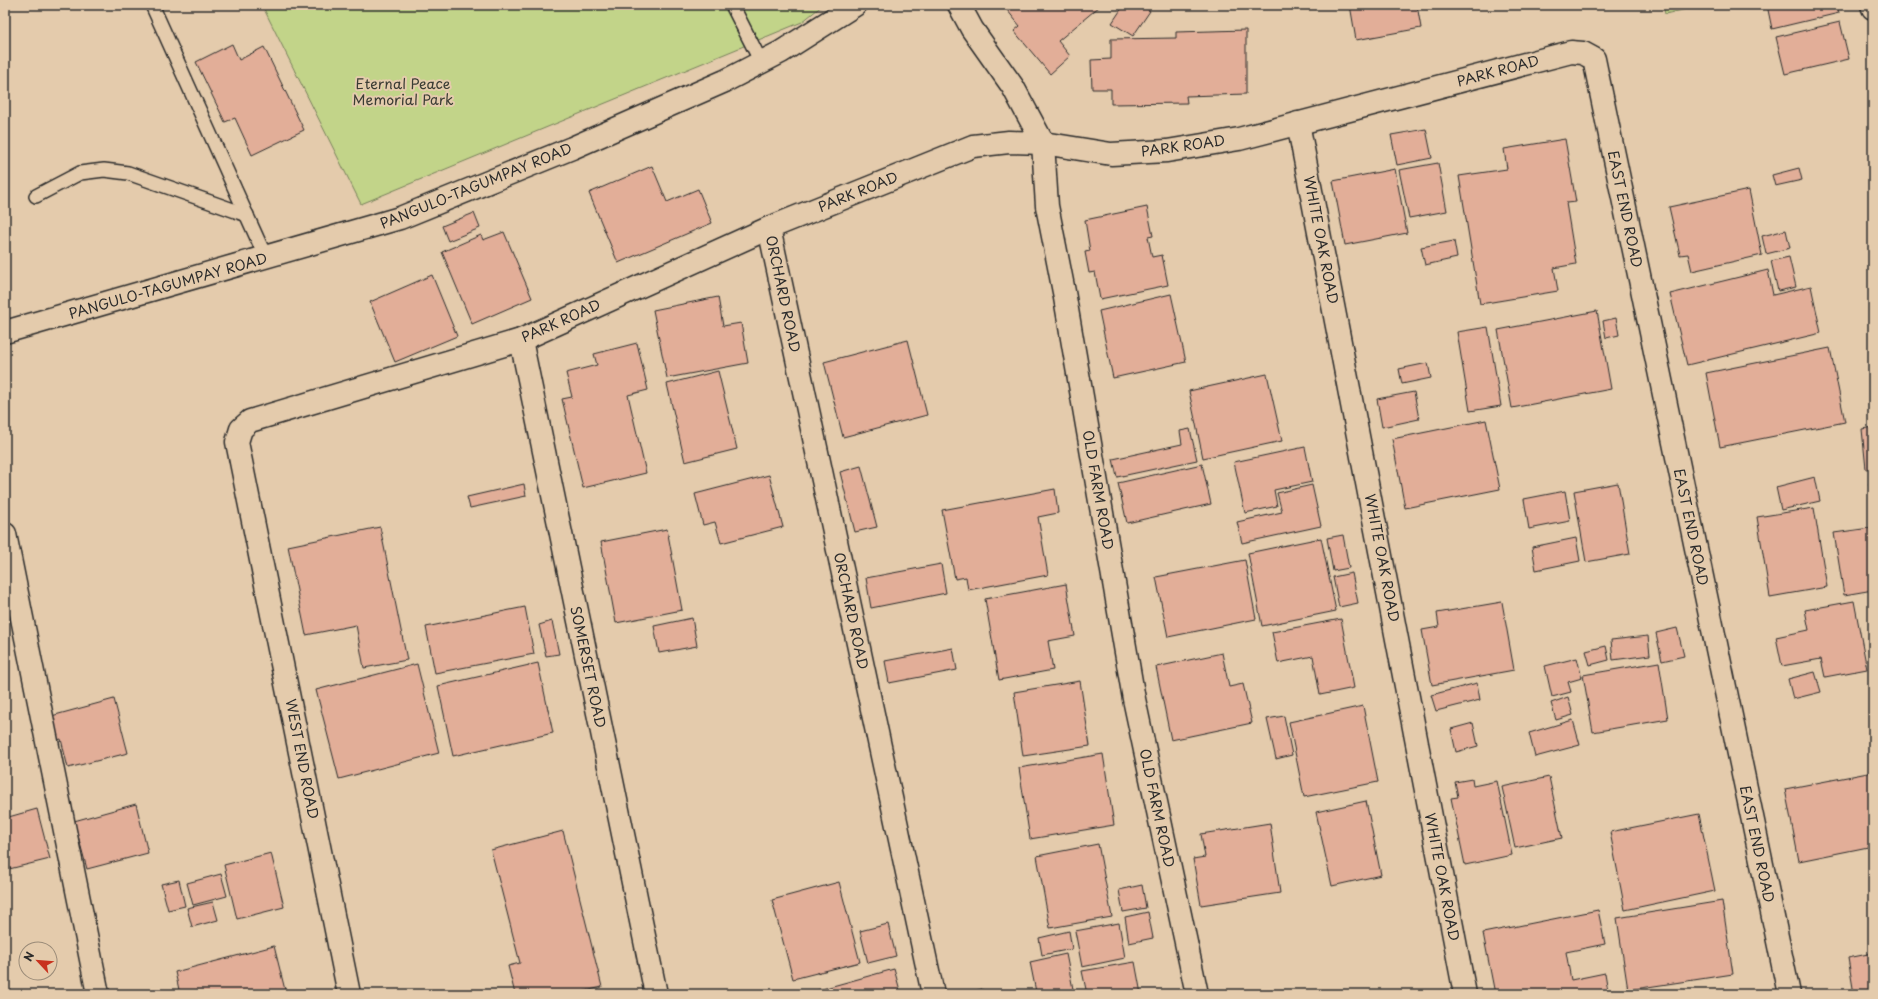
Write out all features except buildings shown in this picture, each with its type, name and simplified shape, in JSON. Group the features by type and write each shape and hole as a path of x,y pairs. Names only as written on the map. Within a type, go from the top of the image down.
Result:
{"street":[{"name":"PANGULO-TAGUMPAY ROAD","path":"5,332 266,258 400,218 572,148 725,81 829,23 855,5"},
{"name":"OLD FARM ROAD","path":"959,5 972,29 1013,87 1043,143 1047,206 1064,292 1134,699 1197,994"},
{"name":"PARK ROAD","path":"254,524 237,442 241,429 250,421 520,340 768,228 973,146 1010,142 1043,143 1111,154 1167,151 1239,139 1571,52 1584,53 1594,59"},
{"name":"EAST END ROAD","path":"1594,59 1789,994"},
{"name":"WHITE OAK ROAD","path":"1298,123 1465,994"},
{"name":"ORCHARD ROAD","path":"768,228 933,994"},
{"name":"SOMERSET ROAD","path":"520,340 656,994"},
{"name":"WEST END ROAD","path":"254,524 349,994"},
{"path":"5,534 98,994"}],"lane":[{"path":"152,5 266,258"},
{"path":"732,5 761,62"},
{"path":"36,196 80,173 104,170 128,173 247,215"}],"green space":[{"name":"Eternal Peace Memorial Park","path":"262,5 823,5 802,22 361,204"},
{"path":"1663,5 1704,5 1665,14"}]}
